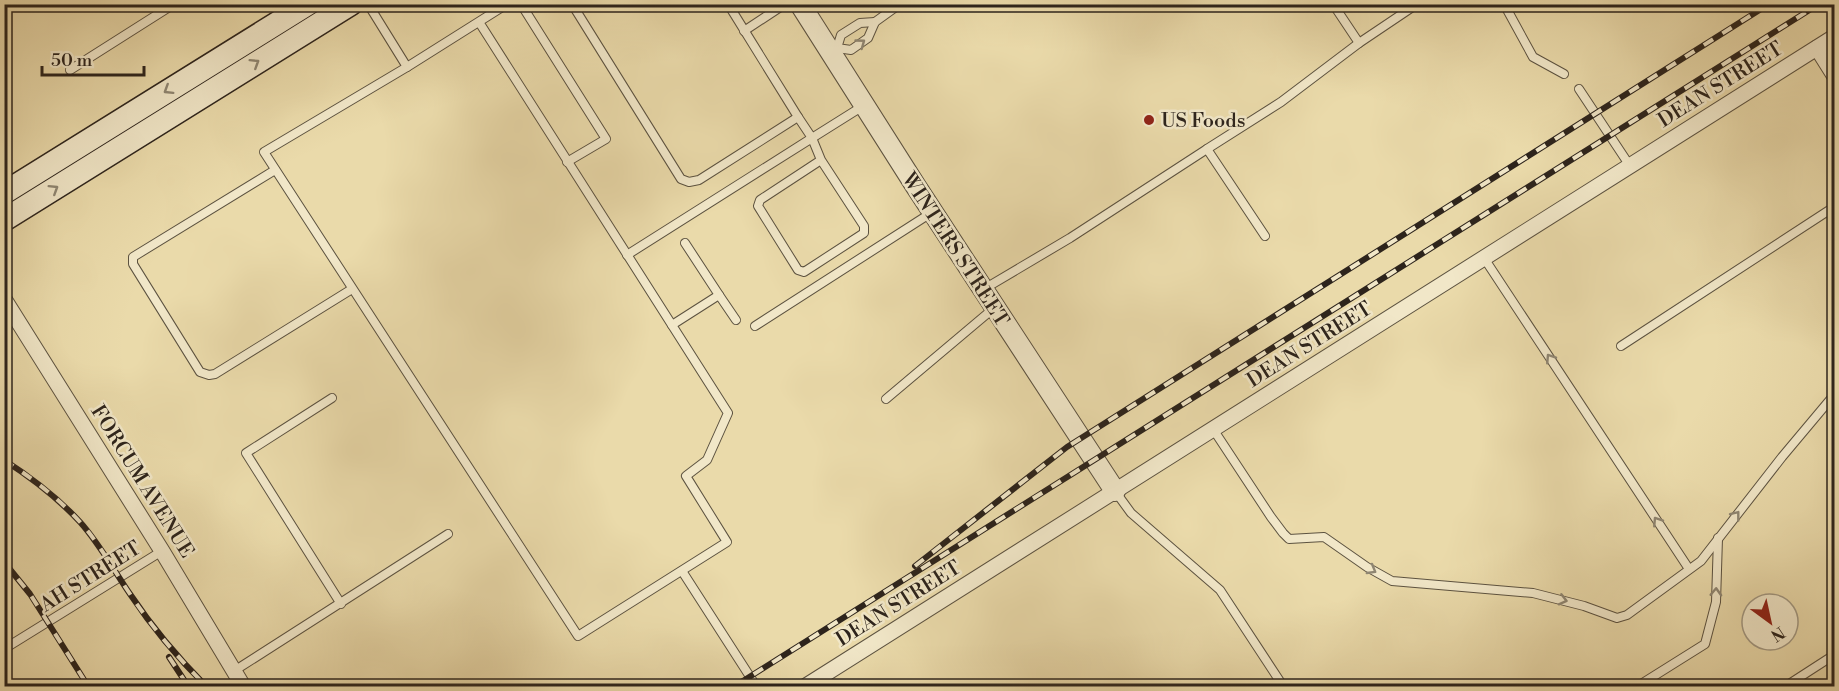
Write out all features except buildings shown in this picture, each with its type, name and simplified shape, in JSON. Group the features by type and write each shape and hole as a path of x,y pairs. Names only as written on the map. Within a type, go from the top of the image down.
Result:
{"main road":[{"path":"4,220 351,4"},
{"path":"4,193 298,7"}],"street":[{"name":"WINTERS STREET","path":"800,4 834,50 864,105 932,212 1115,491"},
{"name":"DEAN STREET","path":"806,687 1834,37"},
{"path":"1817,48 1834,75"},
{"name":"FORCUM AVENUE","path":"4,299 162,551 243,687"}],"lane":[{"path":"70,70 174,4"},
{"path":"368,4 406,67"},
{"path":"479,22 728,413 707,460 686,476 727,542 578,636 264,152 507,4"},
{"path":"521,4 606,139 567,162"},
{"path":"572,4 681,178 689,182 699,180 798,117"},
{"path":"728,4 812,138 821,160 864,226 864,233 804,272 798,270 758,207 759,200 821,160"},
{"path":"744,31 785,4"},
{"path":"875,22 860,23 841,35 834,50 851,50 868,38 875,22 889,8 900,4"},
{"path":"1332,4 1359,43"},
{"path":"1504,4 1533,57 1564,74"},
{"path":"983,290 1070,238 1281,102 1359,43 1415,5"},
{"path":"1817,48 1834,44"},
{"path":"1579,89 1630,166"},
{"path":"627,255 864,105"},
{"path":"1207,149 1265,236"},
{"path":"275,170 133,257 133,264 200,372 215,374 352,289"},
{"path":"1621,346 1834,207"},
{"path":"755,326 932,212"},
{"path":"686,243 736,320"},
{"path":"1484,258 1689,570"},
{"path":"672,325 719,296"},
{"path":"886,399 994,308"},
{"path":"1213,429 1289,539 1324,537 1367,567 1392,581 1533,593 1584,606 1617,618 1628,615 1701,561 1782,457 1834,395"},
{"path":"332,398 246,453 340,604"},
{"path":"1115,491 1131,513 1220,590 1283,687"},
{"path":"234,671 448,534"},
{"path":"1638,687 1705,644 1716,602 1718,538"},
{"name":"AH STREET","path":"4,649 162,551"},
{"path":"682,571 756,687"},
{"path":"1786,687 1834,655"}],"railway":[{"path":"915,566 1067,447 1769,4"},
{"path":"735,686 1819,4"},
{"path":"4,460 44,488 80,522 100,547 156,630 206,686"},
{"path":"4,562 30,594 88,686"},
{"path":"169,657 188,686"}],"place":[{"name":"US Foods","path":"1149,120"}]}
